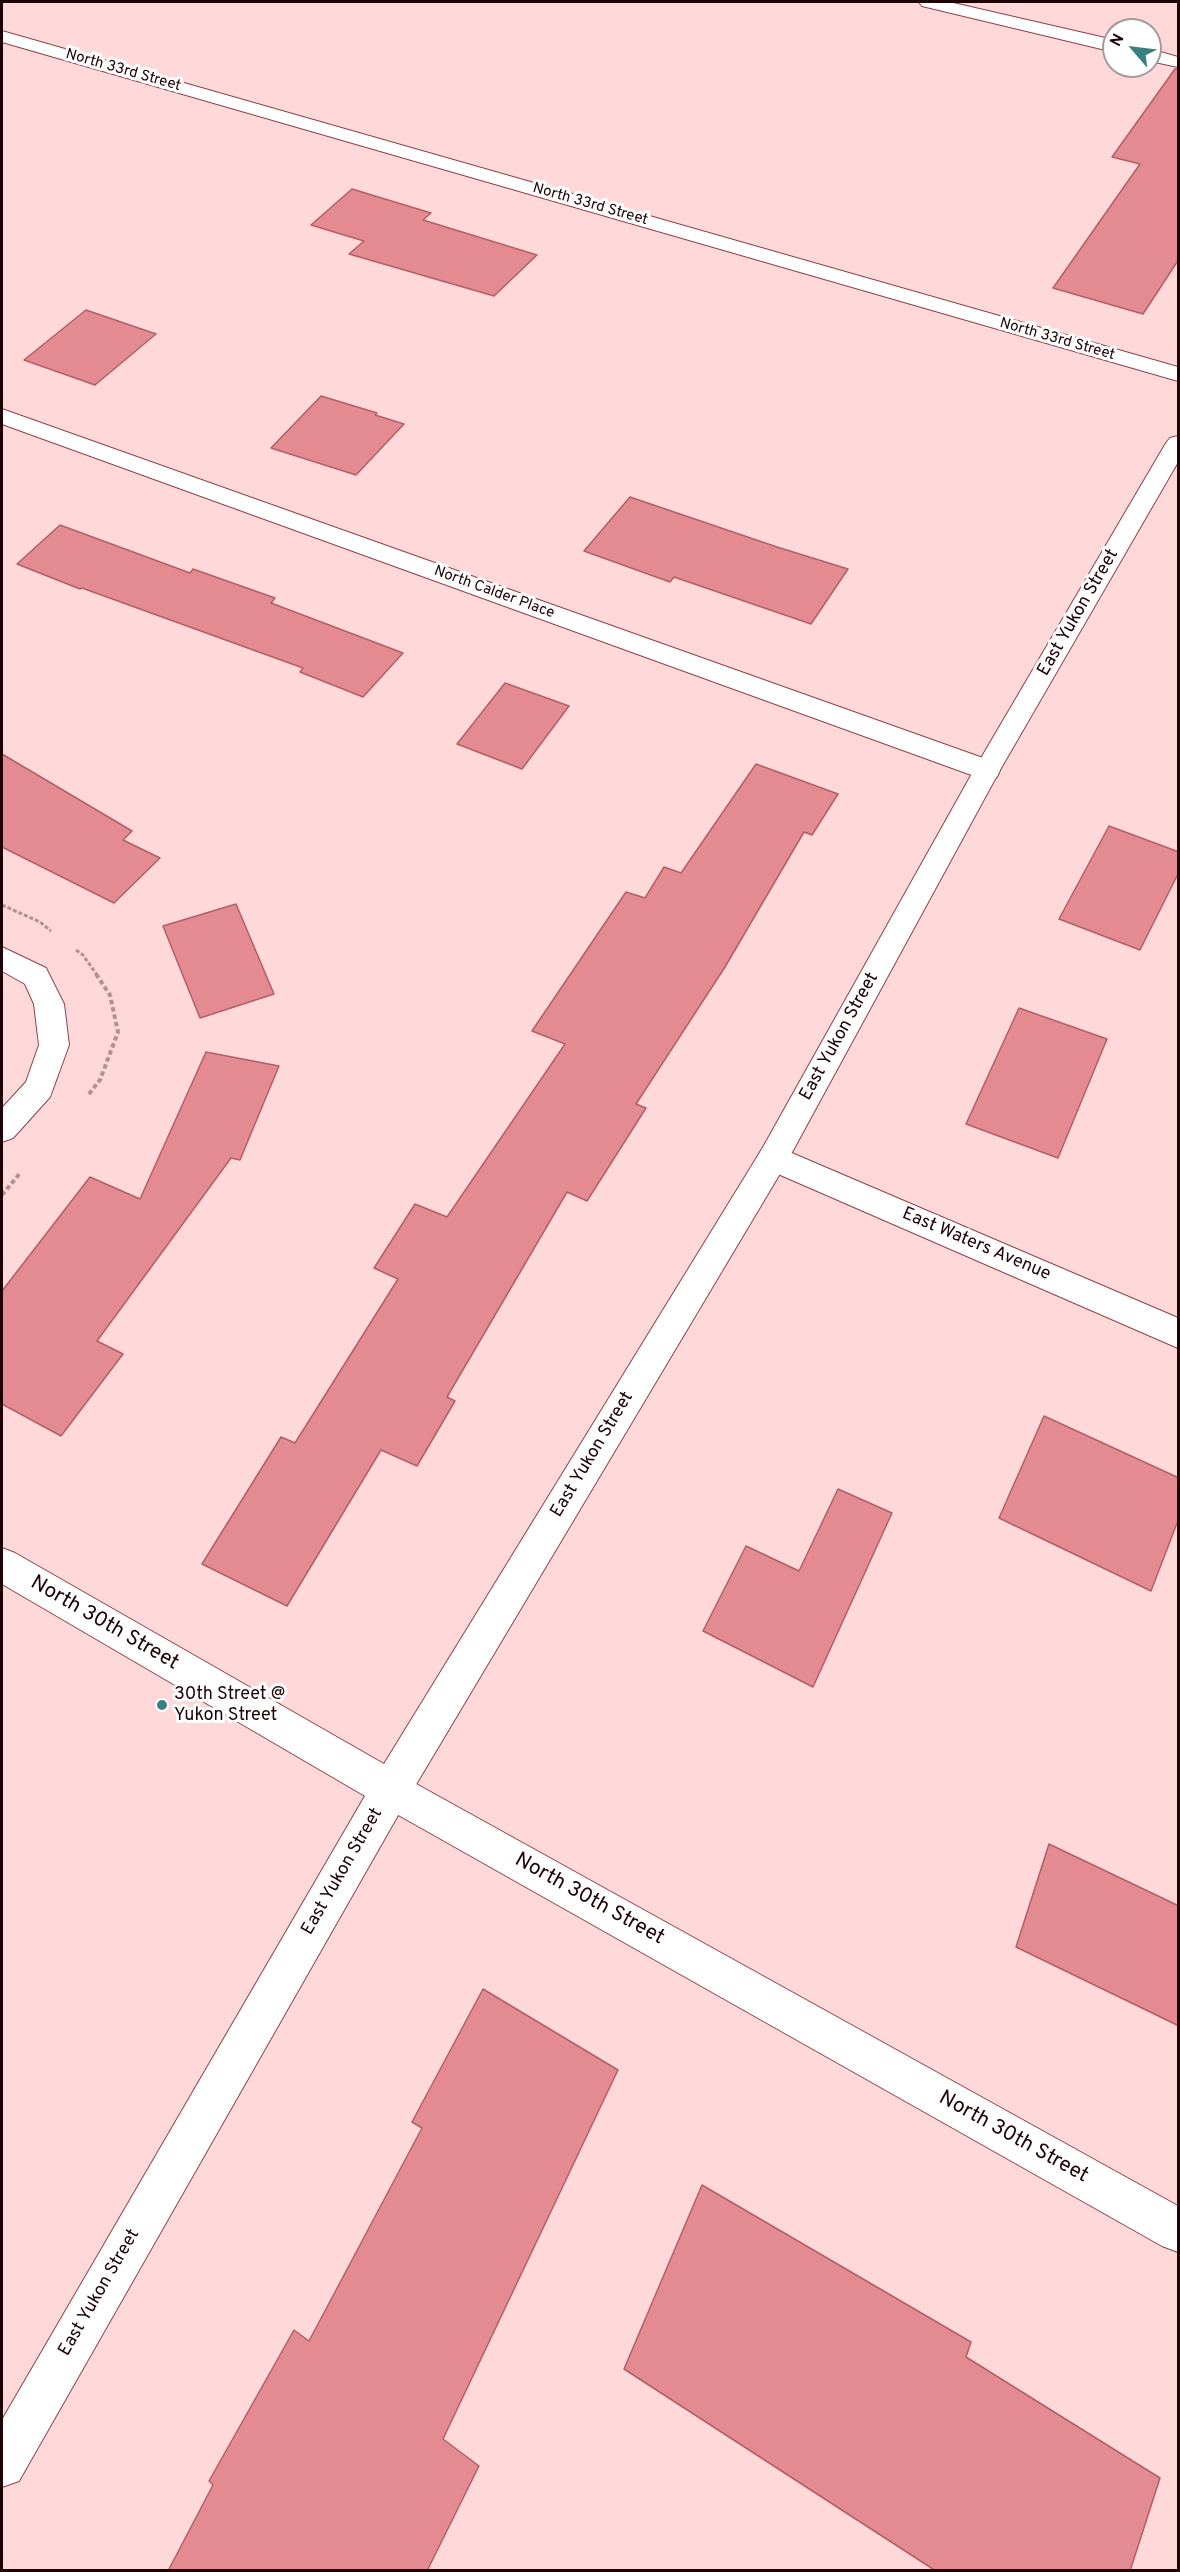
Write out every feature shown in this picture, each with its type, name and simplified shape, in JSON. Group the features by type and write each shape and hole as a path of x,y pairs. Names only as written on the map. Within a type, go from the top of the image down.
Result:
{"street":[{"path":"928,2 1102,43"},
{"name":"North 33rd Street","path":"2,36 1179,375"},
{"path":"1162,58 1179,62"},
{"name":"North Calder Place","path":"2,416 987,770"},
{"name":"East Yukon Street","path":"2,2464 391,1789 773,1158 987,770 1179,443"},
{"path":"2,958 36,976 49,1004 54,1045 39,1088 2,1129"},
{"name":"East Waters Avenue","path":"773,1158 1179,1333"},
{"name":"North 30th Street","path":"2,1565 391,1789 1179,2230"}],"building":[{"path":"1175,69 1179,69 1179,259 1143,314 1053,288 1140,164 1112,157"},
{"path":"352,189 431,213 423,220 537,255 494,296 349,254 364,241 311,225"},
{"path":"86,310 156,334 95,385 24,360"},
{"path":"321,396 404,424 356,475 271,448"},
{"path":"630,497 848,569 811,624 674,577 670,582 584,551"},
{"path":"60,525 190,573 193,569 275,598 271,603 403,653 363,697 300,672 303,668 80,589 17,564"},
{"path":"505,683 569,706 522,769 457,744"},
{"path":"2,754 132,831 123,840 160,858 114,903 2,847"},
{"path":"756,764 838,794 812,835 804,832 725,967 636,1104 646,1108 587,1201 567,1192 447,1397 455,1401 417,1466 381,1450 287,1606 202,1564 281,1437 295,1443 398,1279 374,1268 415,1204 447,1217 565,1044 532,1031 626,892 645,898 664,867 681,873"},
{"path":"1109,826 1179,852 1179,872 1140,950 1059,919"},
{"path":"236,904 274,994 200,1018 163,926"},
{"path":"1019,1008 1107,1039 1058,1158 966,1124"},
{"path":"206,1052 279,1066 240,1160 231,1158 97,1341 123,1354 61,1436 2,1404 2,1291 90,1177 140,1199"},
{"path":"1044,1416 1179,1478 1179,1518 1151,1591 999,1518"},
{"path":"838,1489 892,1513 813,1687 703,1631 746,1546 799,1571"},
{"path":"1049,1844 1179,1906 1179,2026 1016,1947"},
{"path":"483,1989 618,2070 443,2439 479,2466 427,2571 168,2571 213,2485 209,2481 294,2330 309,2341 422,2128 412,2122"},
{"path":"702,2185 971,2342 966,2357 1160,2478 1130,2571 936,2571 624,2369"}],"place":[{"name":"30th Street @ Yukon Street","path":"162,1705"}]}
